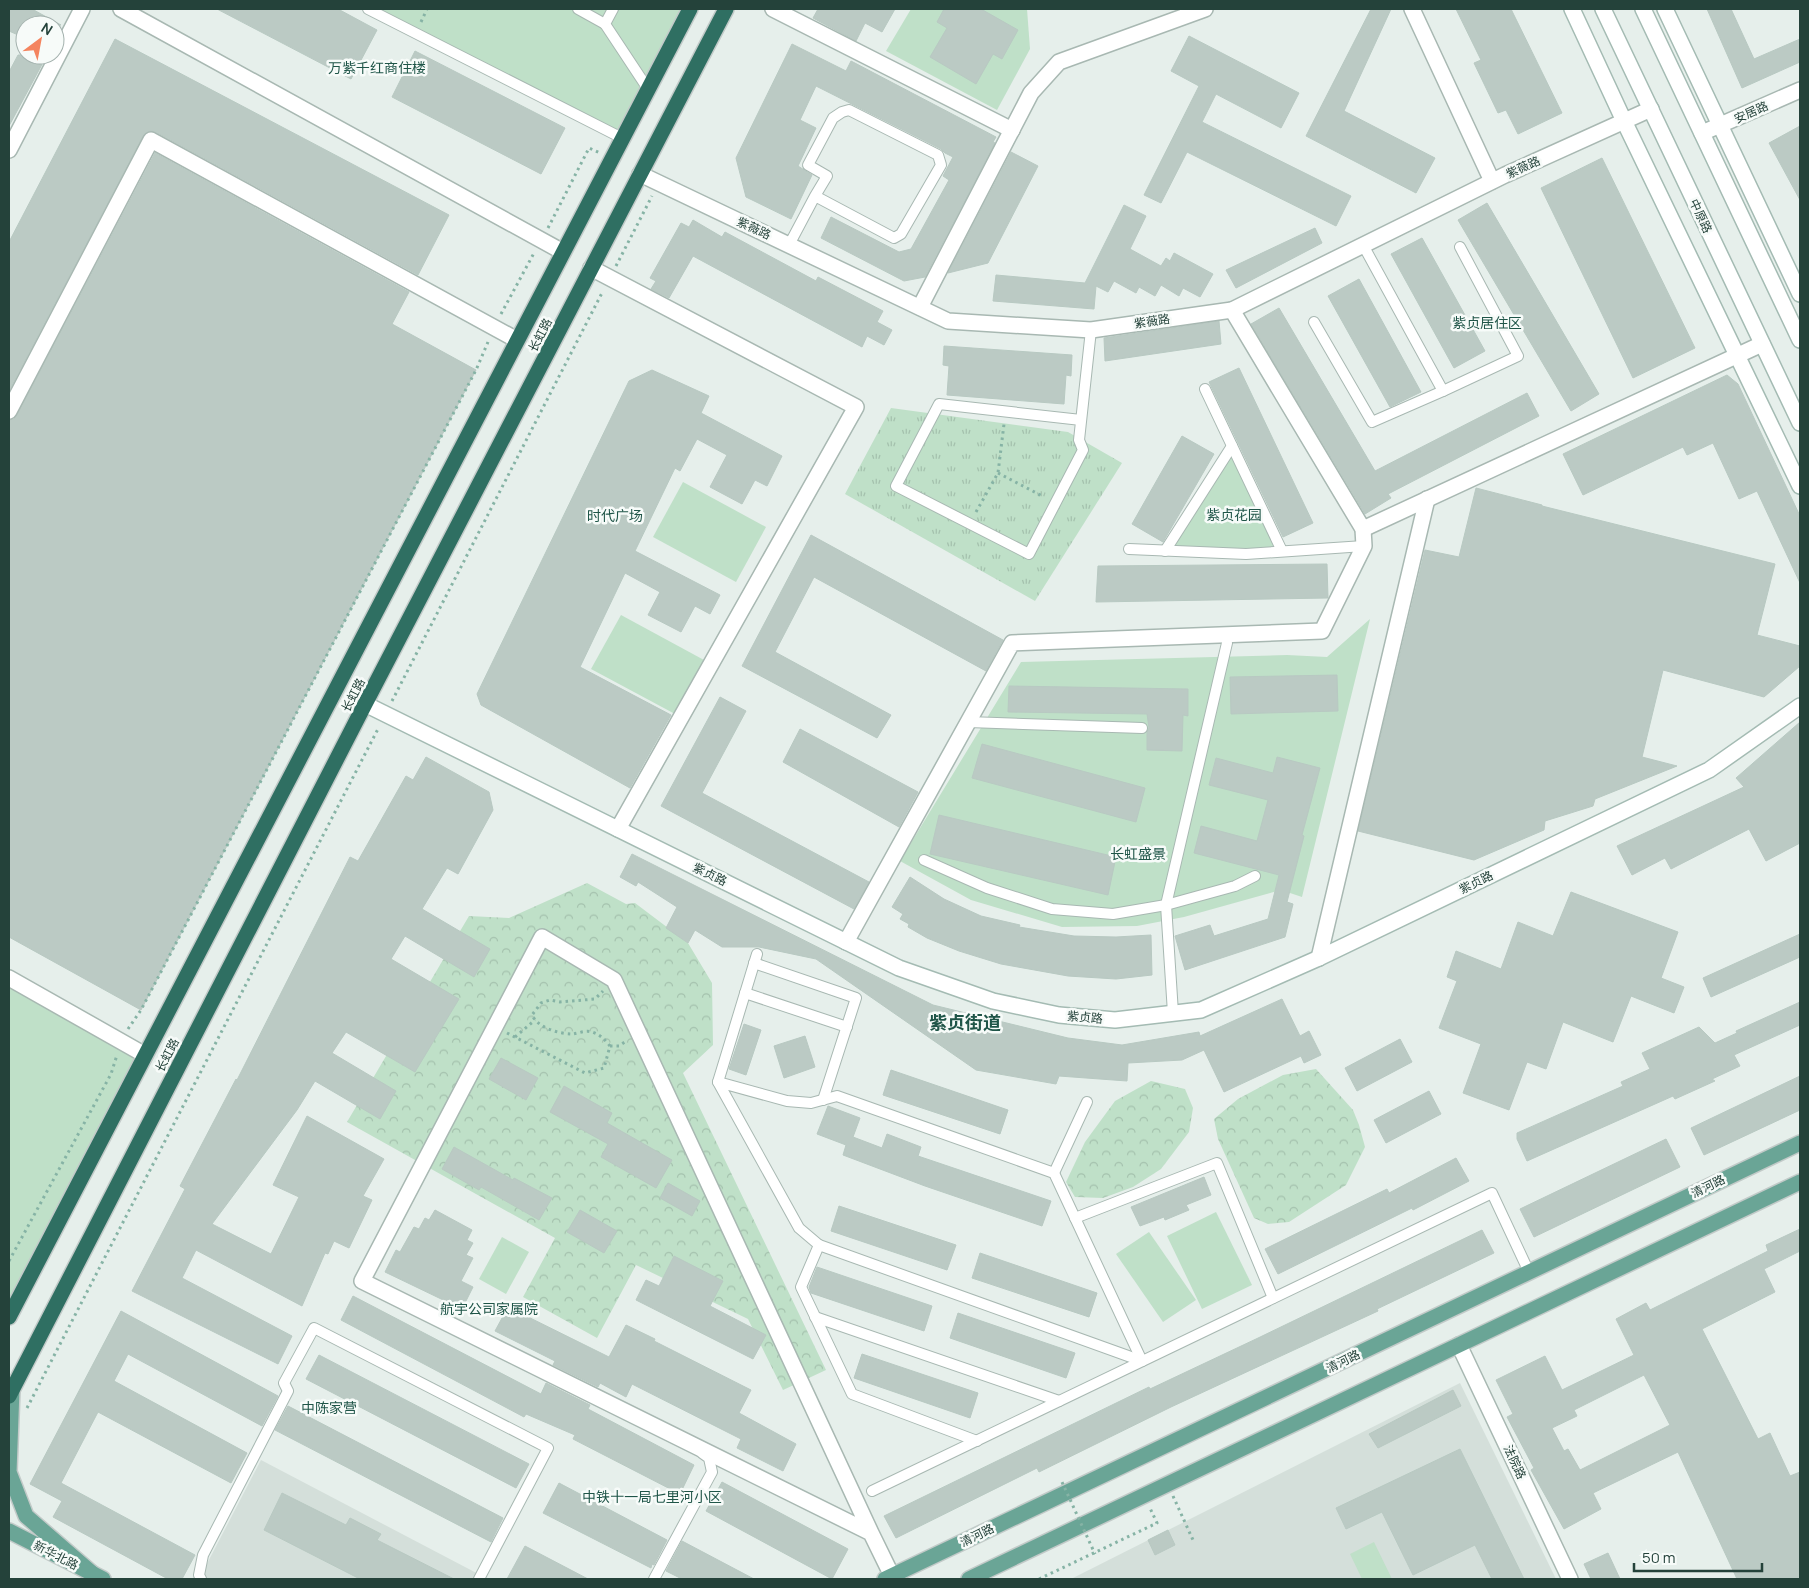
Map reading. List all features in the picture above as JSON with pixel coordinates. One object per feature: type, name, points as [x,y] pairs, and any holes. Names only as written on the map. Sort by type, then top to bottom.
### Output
[{"type":"highway","name":"长虹路","points":[[9,1317],[690,9]]},
{"type":"highway","name":"长虹路","points":[[10,1393],[726,9]]},
{"type":"main road","name":"清河路","points":[[889,1578],[1800,1142]]},
{"type":"main road","points":[[968,1579],[1800,1182]]},
{"type":"main road","points":[[10,1393],[9,1472],[26,1516],[98,1577]]},
{"type":"main road","name":"新华北路","points":[[9,1531],[98,1577]]},
{"type":"street","points":[[9,150],[82,9]]},
{"type":"street","points":[[121,9],[563,252]]},
{"type":"street","points":[[773,9],[1012,130]]},
{"type":"street","points":[[920,307],[1031,93],[1059,62],[1205,9]]},
{"type":"street","points":[[1412,9],[1492,181]]},
{"type":"street","points":[[1572,9],[1800,486]]},
{"type":"street","name":"中原路","points":[[1603,9],[1800,423]]},
{"type":"street","points":[[1643,9],[1800,340]]},
{"type":"street","points":[[1665,9],[1800,294]]},
{"type":"street","name":"安居路","points":[[1702,133],[1800,90]]},
{"type":"street","name":"紫薇路","points":[[640,174],[948,320],[1091,330],[1232,310],[1492,181],[1650,109]]},
{"type":"street","points":[[9,411],[151,140],[517,340]]},
{"type":"street","points":[[591,268],[856,407],[618,829]]},
{"type":"street","points":[[846,942],[1012,643],[1322,631],[1364,546],[1363,529],[1232,310]]},
{"type":"street","points":[[1363,529],[1762,344]]},
{"type":"street","points":[[1319,958],[1426,499]]},
{"type":"street","name":"紫贞路","points":[[365,704],[899,968],[993,1001],[1059,1015],[1115,1020],[1201,1010],[1319,958],[1709,770],[1800,706]]},
{"type":"street","points":[[871,1533],[362,1281],[542,938],[614,980],[871,1533],[889,1578]]},
{"type":"street","points":[[9,978],[145,1054]]},
{"type":"street","name":"法院路","points":[[1460,1345],[1570,1579]]},
{"type":"lane","points":[[368,9],[622,138]]},
{"type":"lane","points":[[578,9],[605,24],[648,89]]},
{"type":"lane","points":[[605,24],[613,9]]},
{"type":"lane","points":[[789,245],[815,196],[826,176],[808,165],[834,118],[842,112],[849,110],[938,155],[941,165],[902,234],[894,238],[815,196]]},
{"type":"lane","points":[[1364,245],[1443,391]]},
{"type":"lane","points":[[1314,322],[1372,422],[1518,356],[1460,247]]},
{"type":"lane","points":[[1081,420],[938,404],[896,486],[1029,554],[1083,450],[1078,440],[1081,420],[1091,330]]},
{"type":"lane","points":[[1205,389],[1282,551]]},
{"type":"lane","points":[[1165,551],[1232,446]]},
{"type":"lane","points":[[1129,550],[1246,554],[1364,546]]},
{"type":"lane","points":[[1174,1013],[1166,905],[1227,643]]},
{"type":"lane","points":[[968,722],[1142,728]]},
{"type":"lane","points":[[924,860],[987,888],[1052,909],[1113,914],[1166,905],[1235,886],[1255,876]]},
{"type":"lane","points":[[823,1100],[856,998],[755,958],[718,1082],[798,1228],[819,1244],[1142,1361]]},
{"type":"lane","points":[[745,993],[847,1027]]},
{"type":"lane","points":[[718,1082],[787,1101],[811,1103],[837,1096],[1054,1172],[1142,1361]]},
{"type":"lane","points":[[1054,1172],[1087,1102]]},
{"type":"lane","points":[[1075,1218],[1217,1163],[1273,1298]]},
{"type":"lane","points":[[872,1491],[1492,1193],[1529,1272]]},
{"type":"lane","points":[[819,1244],[801,1287],[852,1394],[977,1441]]},
{"type":"lane","points":[[814,1317],[1059,1401]]},
{"type":"lane","points":[[201,1579],[198,1575],[203,1555],[288,1391],[284,1383],[314,1328],[548,1448],[479,1579]]},
{"type":"lane","points":[[605,1406],[709,1458],[712,1472],[654,1579]]},
{"type":"path","points":[[9,1261],[111,1074],[121,1041],[141,1010],[472,379],[494,327],[589,148],[612,158]]},
{"type":"path","points":[[24,1415],[659,183]]},
{"type":"path","points":[[970,524],[998,473],[1005,411]]},
{"type":"path","points":[[998,473],[1056,503]]},
{"type":"path","points":[[495,1027],[585,1073],[604,1068],[610,1046],[603,1037],[591,1032],[572,1034],[556,1031],[547,1028],[535,1020],[532,1015],[541,1003],[550,1000],[560,1002],[595,1000],[604,990],[608,976]]},
{"type":"path","points":[[515,1037],[535,1020]]},
{"type":"path","points":[[1062,1482],[1095,1554]]},
{"type":"path","points":[[1167,1485],[1193,1540]]},
{"type":"path","points":[[1039,1579],[1157,1523]]},
{"type":"shaded area","points":[[1460,1383],[1556,1579],[1071,1579]]},
{"type":"shaded area","points":[[261,1460],[486,1578],[486,1579],[199,1579]]},
{"type":"green space","points":[[378,9],[683,9],[619,131]]},
{"type":"green space","points":[[911,9],[1027,9],[1030,49],[997,110],[886,51]]},
{"type":"green space","points":[[891,408],[1068,432],[1122,463],[1035,601],[845,494]]},
{"type":"green space","points":[[1232,446],[1282,551],[1165,551]]},
{"type":"green space","points":[[683,482],[766,527],[736,582],[653,537]]},
{"type":"green space","points":[[621,615],[704,660],[675,714],[591,669]]},
{"type":"green space","points":[[1370,619],[1302,897],[1281,890],[1184,917],[1137,926],[1062,927],[971,900],[900,861],[1021,662],[1287,655],[1327,657]]},
{"type":"green space","points":[[587,883],[626,904],[635,903],[688,943],[712,983],[713,1045],[683,1073],[826,1370],[783,1390],[748,1319],[636,1265],[597,1338],[523,1297],[555,1238],[347,1122],[469,916],[509,918]]},
{"type":"green space","points":[[9,978],[145,1055],[9,1317]]},
{"type":"green space","points":[[1316,1069],[1353,1110],[1365,1147],[1346,1185],[1289,1222],[1268,1224],[1254,1218],[1218,1139],[1214,1119],[1238,1099],[1283,1075]]},
{"type":"green space","points":[[1151,1081],[1185,1089],[1193,1108],[1189,1132],[1161,1169],[1133,1187],[1103,1198],[1075,1197],[1066,1182],[1085,1142],[1115,1101]]},
{"type":"green space","points":[[1216,1212],[1252,1285],[1202,1309],[1167,1236]]},
{"type":"green space","points":[[1149,1232],[1196,1300],[1163,1322],[1116,1254]]},
{"type":"green space","points":[[502,1237],[529,1252],[506,1294],[479,1279]]},
{"type":"green space","points":[[1374,1542],[1392,1579],[1362,1579],[1350,1554]]},
{"type":"building","points":[[9,9],[32,9],[43,15],[15,15],[15,34],[9,31]]},
{"type":"building","points":[[217,9],[338,9],[377,30],[351,79]]},
{"type":"building","points":[[818,9],[895,9],[882,32],[865,23],[856,41],[813,18]]},
{"type":"building","points":[[944,9],[981,9],[1018,30],[1002,59],[993,54],[976,84],[930,57],[947,28],[937,22]]},
{"type":"building","points":[[1371,9],[1391,9],[1344,111],[1435,158],[1416,193],[1306,136]]},
{"type":"building","points":[[1456,9],[1511,9],[1562,113],[1518,134],[1506,110],[1498,113],[1474,63],[1481,60]]},
{"type":"building","points":[[1707,9],[1731,9],[1754,59],[1800,39],[1800,62],[1742,88]]},
{"type":"building","points":[[1189,36],[1299,93],[1281,128],[1216,94],[1202,122],[1351,196],[1336,226],[1187,152],[1161,203],[1144,195],[1199,86],[1171,71]]},
{"type":"building","points":[[115,39],[449,215],[418,275],[156,132],[150,131],[143,136],[9,391],[9,242]]},
{"type":"building","points":[[792,44],[846,71],[851,61],[996,137],[993,142],[995,143],[925,277],[904,281],[821,238],[831,217],[899,252],[911,249],[949,180],[943,176],[953,157],[941,149],[816,86],[800,120],[816,128],[798,166],[812,175],[791,219],[746,197],[736,158]]},
{"type":"building","points":[[415,51],[565,128],[541,174],[392,97]]},
{"type":"building","points":[[15,61],[15,65],[42,65],[9,126],[9,72]]},
{"type":"building","points":[[1800,126],[1800,200],[1769,143]]},
{"type":"building","points":[[1011,152],[1038,166],[988,263],[948,273]]},
{"type":"building","points":[[155,153],[409,292],[392,324],[476,370],[141,1010],[9,937],[9,420],[14,419],[17,415]]},
{"type":"building","points":[[1602,158],[1695,348],[1633,378],[1541,188]]},
{"type":"building","points":[[1487,203],[1599,394],[1571,411],[1458,220]]},
{"type":"building","points":[[1124,205],[1146,216],[1130,249],[1161,266],[1166,258],[1170,261],[1174,253],[1213,274],[1200,297],[1183,288],[1179,296],[1161,285],[1155,296],[1139,287],[1136,293],[1114,281],[1108,292],[1096,286],[1094,309],[993,301],[996,275],[1085,283]]},
{"type":"building","points":[[693,220],[722,237],[725,232],[816,281],[818,277],[883,311],[877,322],[892,330],[884,345],[867,336],[862,347],[693,256],[669,298],[651,289],[656,281],[650,278],[681,223],[689,227]]},
{"type":"building","points":[[1315,228],[1322,243],[1236,288],[1226,270]]},
{"type":"building","points":[[1422,238],[1485,351],[1454,368],[1391,254]]},
{"type":"building","points":[[1359,279],[1421,392],[1390,407],[1328,296]]},
{"type":"building","points":[[1279,308],[1375,471],[1527,393],[1539,416],[1388,494],[1391,498],[1365,514],[1251,324]]},
{"type":"building","points":[[1219,321],[1221,344],[1105,361],[1104,338]]},
{"type":"building","points":[[944,346],[1072,355],[1071,376],[1066,375],[1064,404],[947,395],[949,366],[943,365]]},
{"type":"building","points":[[1239,368],[1313,523],[1283,537],[1209,382]]},
{"type":"building","points":[[652,370],[709,396],[701,413],[782,456],[767,486],[755,480],[742,504],[710,487],[727,455],[697,439],[680,471],[675,468],[635,551],[720,595],[710,614],[695,606],[681,632],[648,615],[660,592],[625,573],[580,667],[671,715],[630,788],[481,705],[477,694],[629,381]]},
{"type":"building","points":[[1727,375],[1738,384],[1800,516],[1800,583],[1757,491],[1739,499],[1713,443],[1687,455],[1683,447],[1583,495],[1563,454]]},
{"type":"building","points":[[1182,436],[1214,454],[1163,542],[1132,524]]},
{"type":"building","points":[[1476,488],[1775,564],[1757,635],[1800,646],[1800,666],[1764,697],[1663,670],[1642,757],[1677,766],[1595,799],[1593,806],[1545,821],[1544,830],[1474,860],[1358,831],[1425,550],[1459,557]]},
{"type":"building","points":[[811,535],[1003,640],[986,671],[814,577],[775,652],[891,715],[877,738],[742,666]]},
{"type":"building","points":[[1327,564],[1328,598],[1096,602],[1098,566]]},
{"type":"building","points":[[1337,675],[1338,711],[1231,714],[1230,677]]},
{"type":"building","points":[[1009,686],[1188,689],[1188,716],[1183,715],[1182,751],[1147,750],[1147,732],[1149,728],[1147,714],[1008,712]]},
{"type":"building","points":[[720,697],[746,711],[702,793],[869,882],[854,909],[661,806]]},
{"type":"building","points":[[1800,722],[1800,843],[1766,861],[1749,829],[1671,869],[1665,858],[1632,875],[1617,846],[1744,787],[1736,778]]},
{"type":"building","points":[[800,729],[918,792],[899,827],[783,762]]},
{"type":"building","points":[[982,744],[1145,788],[1136,822],[972,778]]},
{"type":"building","points":[[426,757],[489,792],[493,810],[458,874],[447,868],[422,909],[490,949],[474,977],[405,936],[391,959],[459,999],[415,1072],[346,1032],[332,1053],[396,1091],[380,1119],[315,1081],[297,1110],[212,1224],[271,1254],[299,1197],[273,1185],[307,1116],[384,1159],[363,1196],[372,1200],[349,1248],[334,1241],[328,1254],[325,1253],[302,1306],[196,1250],[182,1278],[292,1336],[278,1364],[132,1291],[185,1189],[180,1186],[237,1080],[350,857],[358,861],[406,776],[413,780]]},
{"type":"building","points":[[1277,757],[1320,768],[1287,902],[1293,904],[1285,937],[1185,970],[1175,936],[1210,925],[1214,936],[1268,919],[1279,875],[1194,853],[1201,826],[1257,841],[1268,800],[1209,785],[1216,758],[1273,773]]},
{"type":"building","points":[[939,815],[1116,857],[1108,895],[930,854]]},
{"type":"building","points":[[632,854],[933,1005],[1068,1038],[1122,1045],[1199,1032],[1200,1036],[1282,999],[1300,1036],[1309,1031],[1321,1055],[1304,1063],[1301,1056],[1224,1092],[1204,1050],[1182,1060],[1128,1063],[1127,1081],[1059,1076],[1056,1084],[976,1070],[816,959],[759,947],[722,947],[695,930],[688,943],[666,928],[677,907],[638,882],[636,886],[620,877]]},
{"type":"building","points":[[910,877],[944,899],[981,916],[1020,925],[1019,927],[1074,936],[1116,937],[1151,935],[1152,975],[1116,979],[1068,976],[1001,964],[959,951],[927,938],[908,927],[909,924],[900,919],[903,914],[892,907]]},
{"type":"building","points":[[1571,892],[1678,932],[1661,978],[1684,987],[1674,1013],[1631,996],[1613,1042],[1563,1022],[1546,1069],[1527,1062],[1509,1110],[1463,1093],[1481,1044],[1439,1028],[1457,981],[1447,977],[1456,951],[1501,969],[1518,922],[1553,936]]},
{"type":"building","points":[[1800,934],[1800,957],[1711,997],[1703,978]]},
{"type":"building","points":[[1800,1002],[1800,1025],[1734,1055],[1740,1066],[1712,1079],[1715,1081],[1675,1099],[1673,1096],[1527,1161],[1517,1139],[1517,1133],[1623,1086],[1621,1082],[1650,1069],[1642,1053],[1699,1027],[1715,1043],[1737,1033],[1736,1031]]},
{"type":"building","points":[[744,1024],[761,1030],[746,1075],[729,1069]]},
{"type":"building","points":[[805,1036],[815,1067],[784,1078],[774,1046]]},
{"type":"building","points":[[1400,1039],[1412,1062],[1357,1091],[1345,1068]]},
{"type":"building","points":[[501,1058],[538,1078],[526,1100],[489,1079]]},
{"type":"building","points":[[891,1070],[1008,1110],[1000,1134],[883,1095]]},
{"type":"building","points":[[1800,1076],[1800,1110],[1704,1155],[1691,1128]]},
{"type":"building","points":[[564,1086],[612,1113],[607,1123],[672,1160],[656,1188],[601,1157],[608,1144],[550,1112]]},
{"type":"building","points":[[1429,1091],[1441,1114],[1386,1143],[1374,1120]]},
{"type":"building","points":[[828,1106],[860,1118],[853,1137],[882,1148],[887,1134],[921,1147],[918,1156],[1051,1201],[1042,1226],[925,1186],[843,1155],[846,1145],[817,1134]]},
{"type":"building","points":[[1666,1139],[1680,1167],[1534,1237],[1520,1209]]},
{"type":"building","points":[[454,1147],[513,1180],[514,1178],[552,1198],[539,1220],[481,1187],[479,1190],[442,1169]]},
{"type":"building","points":[[1456,1158],[1469,1181],[1413,1210],[1412,1208],[1278,1274],[1265,1249],[1387,1189],[1389,1193]]},
{"type":"building","points":[[1204,1177],[1211,1195],[1186,1205],[1189,1210],[1165,1220],[1164,1217],[1140,1226],[1131,1207]]},
{"type":"building","points":[[668,1183],[700,1201],[692,1216],[660,1198]]},
{"type":"building","points":[[839,1206],[956,1245],[947,1270],[831,1231]]},
{"type":"building","points":[[435,1210],[472,1230],[467,1240],[473,1243],[466,1255],[473,1258],[461,1281],[473,1287],[462,1309],[385,1272],[396,1250],[400,1252],[414,1227],[419,1229],[425,1218],[429,1220]]},
{"type":"building","points":[[580,1210],[617,1231],[604,1253],[567,1232]]},
{"type":"building","points":[[1800,1229],[1800,1251],[1764,1269],[1775,1292],[1702,1329],[1758,1439],[1770,1433],[1790,1476],[1800,1472],[1800,1579],[1737,1579],[1678,1452],[1593,1493],[1601,1509],[1564,1529],[1531,1470],[1534,1468],[1507,1417],[1513,1414],[1496,1380],[1545,1356],[1562,1390],[1634,1355],[1616,1319],[1646,1303],[1650,1310],[1768,1251],[1766,1245]],"holes":[[[1644,1375],[1670,1425],[1580,1470],[1568,1449],[1564,1451],[1552,1428],[1577,1416],[1574,1410]]]},
{"type":"building","points":[[1482,1230],[1494,1253],[1377,1309],[1378,1311],[1171,1407],[1039,1472],[1037,1468],[896,1538],[884,1516],[1149,1387],[1150,1389]]},
{"type":"building","points":[[980,1253],[1097,1293],[1089,1317],[972,1278]]},
{"type":"building","points":[[674,1256],[723,1281],[710,1306],[766,1335],[753,1359],[636,1300],[646,1280],[659,1286]]},
{"type":"building","points":[[817,1267],[932,1306],[924,1331],[811,1293],[809,1287]]},
{"type":"building","points":[[353,1296],[541,1394],[546,1383],[590,1405],[588,1409],[694,1465],[680,1494],[573,1439],[575,1435],[526,1414],[524,1417],[341,1320]]},
{"type":"building","points":[[508,1307],[609,1357],[626,1325],[751,1390],[739,1413],[796,1444],[783,1471],[737,1448],[741,1439],[632,1384],[626,1397],[600,1383],[598,1387],[553,1365],[555,1361],[495,1331]]},
{"type":"building","points":[[121,1311],[278,1396],[262,1426],[128,1354],[114,1381],[247,1453],[231,1483],[98,1412],[61,1483],[195,1555],[182,1579],[168,1579],[53,1517],[62,1501],[30,1484]]},
{"type":"building","points":[[958,1313],[1075,1353],[1066,1378],[950,1338]]},
{"type":"building","points":[[862,1354],[978,1393],[970,1418],[854,1378]]},
{"type":"building","points":[[319,1355],[529,1464],[516,1488],[306,1379]]},
{"type":"building","points":[[1453,1390],[1461,1406],[1378,1448],[1369,1434]]},
{"type":"building","points":[[288,1406],[503,1518],[491,1542],[275,1430]]},
{"type":"building","points":[[1460,1449],[1524,1579],[1492,1579],[1475,1545],[1413,1575],[1382,1512],[1346,1529],[1336,1508]]},
{"type":"building","points":[[722,1482],[848,1549],[832,1579],[706,1511]]},
{"type":"building","points":[[559,1483],[667,1540],[654,1565],[652,1564],[651,1568],[543,1513]]},
{"type":"building","points":[[282,1493],[346,1525],[350,1518],[381,1534],[377,1540],[454,1579],[360,1579],[264,1530]]},
{"type":"building","points":[[1168,1530],[1175,1545],[1155,1555],[1148,1540]]},
{"type":"building","points":[[682,1541],[754,1579],[682,1579],[666,1571]]},
{"type":"building","points":[[525,1546],[588,1579],[507,1579]]},
{"type":"building","points":[[1608,1553],[1620,1579],[1591,1579],[1584,1564]]},
{"type":"district","name":"万紫千红商住楼","points":[[377,67]]},
{"type":"district","name":"紫贞居住区","points":[[1487,322]]},
{"type":"district","name":"紫贞花园","points":[[1234,514]]},
{"type":"district","name":"时代广场","points":[[615,515]]},
{"type":"district","name":"长虹盛景","points":[[1138,853]]},
{"type":"district","name":"紫贞街道","points":[[965,1022]]},
{"type":"district","name":"航宇公司家属院","points":[[489,1308]]},
{"type":"district","name":"中陈家营","points":[[329,1407]]},
{"type":"district","name":"中铁十一局七里河小区","points":[[652,1496]]}]
